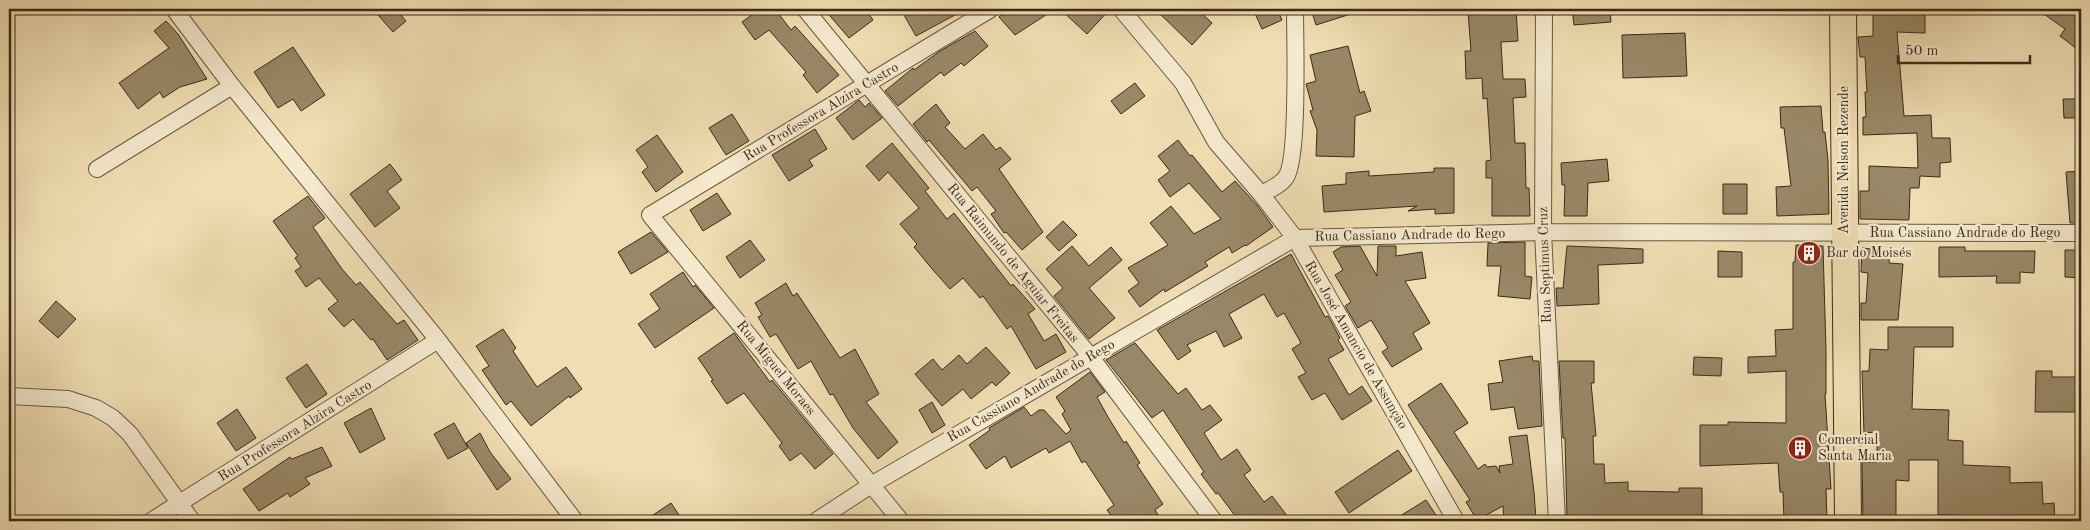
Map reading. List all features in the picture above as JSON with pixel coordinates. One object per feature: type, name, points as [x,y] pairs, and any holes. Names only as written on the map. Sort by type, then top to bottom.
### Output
[{"type":"main road","name":"Avenida Nelson Rezende","points":[[1843,9],[1848,521]]},
{"type":"street","points":[[174,9],[232,86],[438,340],[575,521]]},
{"type":"street","name":"Rua Raimundo de Aguiar Freitas","points":[[805,9],[1090,356],[1214,521]]},
{"type":"street","name":"Rua Professora Alzira Castro","points":[[650,215],[991,9]]},
{"type":"street","name":"Rua José Amancio de Assunção","points":[[1122,9],[1182,83],[1216,142],[1261,194],[1295,238],[1456,521]]},
{"type":"street","points":[[1261,194],[1285,180],[1291,166],[1295,9]]},
{"type":"street","name":"Rua Septimus Cruz","points":[[1544,9],[1543,232],[1557,521]]},
{"type":"street","points":[[96,169],[232,86]]},
{"type":"street","name":"Rua Miguel Moraes","points":[[650,215],[901,521]]},
{"type":"street","name":"Rua Cassiano Andrade do Rego","points":[[816,521],[871,485],[1295,238],[1543,232],[2081,233]]},
{"type":"street","name":"Rua Professora Alzira Castro","points":[[151,521],[438,340]]},
{"type":"street","points":[[9,396],[68,399],[96,408],[113,418],[130,434],[192,521]]},
{"type":"building","points":[[385,9],[396,9],[406,21],[393,32],[378,15]]},
{"type":"building","points":[[760,9],[775,9],[791,30],[795,26],[839,75],[817,93],[803,75],[806,72],[769,30],[755,40],[742,22]]},
{"type":"building","points":[[824,9],[865,9],[873,20],[849,38]]},
{"type":"building","points":[[917,9],[966,9],[916,36],[904,15]]},
{"type":"building","points":[[1008,9],[1055,9],[1015,35],[999,17]]},
{"type":"building","points":[[1060,9],[1110,9],[1087,34]]},
{"type":"building","points":[[1155,9],[1197,9],[1212,23],[1192,45]]},
{"type":"building","points":[[1253,9],[1277,9],[1282,20],[1262,29]]},
{"type":"building","points":[[1311,9],[1356,9],[1357,12],[1316,25]]},
{"type":"building","points":[[1516,9],[1518,41],[1501,42],[1503,79],[1525,79],[1526,97],[1513,98],[1515,143],[1525,143],[1526,188],[1529,188],[1530,216],[1492,216],[1492,178],[1486,178],[1486,161],[1491,160],[1487,98],[1483,99],[1482,78],[1466,79],[1465,51],[1471,51],[1468,12]]},
{"type":"building","points":[[1572,9],[1610,9],[1611,22],[1574,25]]},
{"type":"building","points":[[1873,9],[1925,9],[1925,33],[1897,32],[1904,116],[1931,115],[1932,138],[1950,138],[1951,162],[1940,163],[1940,177],[1920,176],[1919,188],[1910,188],[1909,220],[1860,219],[1860,191],[1869,191],[1869,166],[1918,168],[1917,133],[1863,135],[1863,117],[1866,117],[1865,92],[1867,92],[1865,57],[1860,57],[1858,37],[1873,36]]},
{"type":"building","points":[[2037,9],[2081,9],[2081,52],[2060,36],[2065,29]]},
{"type":"building","points":[[166,21],[178,34],[207,79],[180,87],[163,98],[160,92],[138,109],[119,83],[169,48],[154,31]]},
{"type":"building","points":[[975,31],[988,46],[964,66],[961,63],[944,76],[941,72],[898,106],[885,91],[913,68],[914,70],[940,51]]},
{"type":"building","points":[[1685,33],[1687,76],[1623,78],[1622,35]]},
{"type":"building","points":[[1348,46],[1360,93],[1364,91],[1371,111],[1355,116],[1354,157],[1316,156],[1317,130],[1310,111],[1313,110],[1306,84],[1316,81],[1310,55]]},
{"type":"building","points":[[293,47],[325,95],[301,111],[293,99],[278,108],[254,72]]},
{"type":"building","points":[[1135,83],[1145,96],[1121,114],[1111,101]]},
{"type":"building","points":[[2063,99],[2081,99],[2081,118],[2064,118]]},
{"type":"building","points":[[859,100],[865,107],[869,103],[882,118],[853,140],[836,118]]},
{"type":"building","points":[[936,104],[950,123],[945,127],[965,149],[983,134],[996,150],[1000,147],[1011,159],[999,169],[1043,232],[1022,250],[1006,232],[1004,233],[991,214],[996,211],[977,187],[972,191],[913,124]]},
{"type":"building","points":[[1821,106],[1828,160],[1829,214],[1777,216],[1776,187],[1791,186],[1784,128],[1781,128],[1780,107]]},
{"type":"building","points":[[732,114],[749,141],[726,155],[709,128]]},
{"type":"building","points":[[815,129],[827,149],[809,160],[813,166],[789,181],[772,155]]},
{"type":"building","points":[[657,135],[683,172],[656,192],[642,172],[648,167],[636,150]]},
{"type":"building","points":[[1178,140],[1222,192],[1235,181],[1257,205],[1273,227],[1246,246],[1232,253],[1229,247],[1205,262],[1208,266],[1165,292],[1164,289],[1140,307],[1128,291],[1139,283],[1128,268],[1168,245],[1150,223],[1171,206],[1194,234],[1221,219],[1189,183],[1170,197],[1158,180],[1170,171],[1158,156]]},
{"type":"building","points":[[892,143],[929,188],[925,191],[947,219],[954,213],[1011,286],[1013,284],[1035,309],[1028,314],[1044,341],[1056,334],[1066,352],[1036,369],[1011,326],[1007,329],[983,296],[980,298],[963,278],[950,289],[933,270],[914,247],[917,244],[900,224],[919,208],[888,172],[879,181],[866,166]]},
{"type":"building","points":[[1607,159],[1609,181],[1588,183],[1587,216],[1564,216],[1565,185],[1562,185],[1561,163]]},
{"type":"building","points":[[390,164],[402,180],[387,191],[400,208],[375,227],[350,194]]},
{"type":"building","points":[[1434,168],[1454,168],[1454,213],[1435,214],[1435,209],[1408,211],[1417,206],[1324,212],[1322,186],[1346,184],[1346,173],[1369,171],[1369,176],[1434,172]]},
{"type":"building","points":[[2081,171],[2081,223],[2070,223],[2066,172]]},
{"type":"building","points":[[1723,184],[1747,184],[1747,214],[1723,214]]},
{"type":"building","points":[[717,193],[731,214],[703,231],[690,210]]},
{"type":"building","points":[[308,196],[325,218],[313,227],[342,269],[356,285],[360,282],[397,324],[404,320],[418,340],[387,360],[373,339],[371,340],[353,319],[344,327],[328,309],[338,301],[319,278],[306,287],[295,271],[301,267],[295,258],[298,256],[273,221]]},
{"type":"building","points":[[1063,221],[1077,235],[1059,251],[1046,237]]},
{"type":"building","points":[[651,232],[668,252],[631,274],[618,252]]},
{"type":"building","points":[[750,240],[765,260],[740,278],[726,257]]},
{"type":"building","points":[[1525,242],[1525,276],[1532,277],[1530,299],[1498,296],[1501,266],[1487,266],[1488,243]]},
{"type":"building","points":[[1796,245],[1823,246],[1826,351],[1825,394],[1831,489],[1826,489],[1827,520],[1784,521],[1783,492],[1780,492],[1778,463],[1700,466],[1700,425],[1728,425],[1728,422],[1786,423],[1786,371],[1748,373],[1748,357],[1776,356],[1775,330],[1793,329],[1793,262],[1795,262]]},
{"type":"building","points":[[1072,246],[1089,266],[1111,247],[1122,260],[1089,288],[1115,318],[1089,339],[1054,296],[1063,288],[1046,269]]},
{"type":"building","points":[[1360,246],[1377,276],[1378,246],[1396,246],[1396,256],[1422,252],[1426,278],[1405,281],[1430,323],[1413,333],[1422,349],[1392,367],[1382,352],[1388,348],[1371,320],[1358,328],[1345,306],[1351,302],[1335,275],[1343,270],[1333,252],[1341,247]]},
{"type":"building","points":[[1567,246],[1643,249],[1643,263],[1598,265],[1599,304],[1557,306],[1556,288],[1563,288]]},
{"type":"building","points":[[1939,247],[1965,247],[1965,251],[2035,251],[2034,273],[2020,272],[2020,283],[1996,283],[1997,276],[1939,277]]},
{"type":"building","points":[[1862,248],[1890,251],[1889,263],[1903,264],[1898,320],[1861,320],[1861,303],[1866,303],[1868,273],[1861,272]]},
{"type":"building","points":[[2065,250],[2081,250],[2081,278],[2065,277]]},
{"type":"building","points":[[1718,251],[1742,252],[1742,277],[1718,277]]},
{"type":"building","points":[[1291,254],[1325,317],[1328,316],[1340,338],[1338,340],[1344,350],[1328,359],[1349,395],[1362,386],[1372,401],[1342,420],[1325,393],[1312,400],[1298,377],[1306,373],[1292,349],[1301,343],[1284,313],[1277,317],[1264,294],[1229,314],[1242,338],[1224,347],[1216,331],[1187,345],[1191,351],[1178,360],[1157,330]]},
{"type":"building","points":[[683,272],[693,287],[695,285],[714,308],[655,348],[638,324],[660,309],[650,294]]},
{"type":"building","points":[[786,283],[793,296],[797,293],[840,358],[855,349],[879,394],[866,402],[898,442],[878,459],[853,428],[833,394],[830,395],[811,361],[798,369],[776,334],[770,337],[758,317],[762,315],[755,303]]},
{"type":"building","points":[[56,301],[76,319],[58,338],[39,321]]},
{"type":"building","points":[[1888,327],[1953,327],[1953,347],[1914,347],[1912,409],[1949,410],[1948,440],[1963,441],[1963,465],[2010,467],[2010,483],[2042,482],[2043,504],[2054,503],[2055,520],[1938,515],[1938,460],[1909,460],[1909,481],[1896,480],[1896,520],[1863,519],[1862,462],[1877,462],[1877,432],[1864,433],[1862,371],[1869,371],[1870,349],[1888,350]]},
{"type":"building","points":[[503,329],[516,348],[513,351],[537,387],[566,367],[582,389],[570,398],[569,396],[531,426],[511,401],[506,405],[482,370],[489,366],[476,346]]},
{"type":"building","points":[[734,333],[770,382],[772,380],[833,454],[815,469],[801,453],[790,461],[779,446],[782,443],[744,393],[727,404],[711,381],[713,380],[698,358]]},
{"type":"building","points":[[1135,343],[1178,394],[1186,388],[1202,410],[1210,405],[1222,420],[1204,433],[1221,460],[1237,449],[1251,470],[1244,475],[1264,502],[1272,496],[1291,521],[1239,521],[1201,474],[1204,472],[1163,410],[1152,418],[1106,360]]},
{"type":"building","points":[[986,347],[1010,373],[996,386],[992,382],[971,399],[963,389],[942,406],[915,374],[933,359],[942,370],[959,355],[967,364]]},
{"type":"building","points":[[1532,356],[1533,361],[1539,361],[1542,426],[1518,429],[1514,407],[1491,410],[1488,384],[1503,382],[1499,361]]},
{"type":"building","points":[[1694,357],[1722,358],[1721,376],[1693,375]]},
{"type":"building","points":[[1559,361],[1594,361],[1594,383],[1591,383],[1596,436],[1593,436],[1594,464],[1604,464],[1605,483],[1628,482],[1628,491],[1679,492],[1679,488],[1702,488],[1702,521],[1567,521],[1565,438],[1563,438]]},
{"type":"building","points":[[307,364],[327,394],[306,408],[286,378]]},
{"type":"building","points":[[2036,371],[2052,371],[2052,377],[2081,377],[2081,412],[2035,412]]},
{"type":"building","points":[[1090,372],[1105,392],[1097,397],[1108,417],[1124,443],[1126,441],[1140,463],[1137,465],[1163,504],[1155,510],[1162,521],[1115,521],[1107,510],[1114,505],[1085,461],[1082,463],[1070,441],[1049,453],[1046,448],[1011,468],[1005,456],[986,469],[969,445],[990,430],[989,428],[1024,407],[1031,416],[1039,410],[1044,410],[1066,434],[1071,430],[1062,414],[1065,411],[1056,397]]},
{"type":"building","points":[[1441,383],[1468,423],[1454,432],[1478,469],[1485,464],[1487,467],[1496,466],[1500,473],[1499,466],[1513,464],[1509,437],[1527,435],[1536,519],[1504,521],[1503,506],[1477,520],[1466,502],[1470,500],[1408,405]]},
{"type":"building","points":[[932,402],[945,425],[932,433],[919,410]]},
{"type":"building","points":[[371,408],[385,439],[360,453],[344,423]]},
{"type":"building","points":[[237,409],[256,438],[236,451],[217,423]]},
{"type":"building","points":[[454,423],[468,448],[448,459],[434,434]]},
{"type":"building","points":[[480,433],[490,452],[511,479],[497,490],[466,443]]},
{"type":"building","points":[[322,447],[332,466],[305,478],[310,484],[290,497],[288,493],[259,511],[243,489],[290,457],[292,459]]},
{"type":"building","points":[[1398,450],[1412,471],[1349,513],[1335,492]]},
{"type":"building","points":[[1426,500],[1440,521],[1392,521]]},
{"type":"building","points":[[671,503],[683,521],[644,521]]},
{"type":"place","name":"Bar do Moisés","points":[[1809,253]]},
{"type":"place","name":"Comercial Santa Maria","points":[[1800,448]]}]
